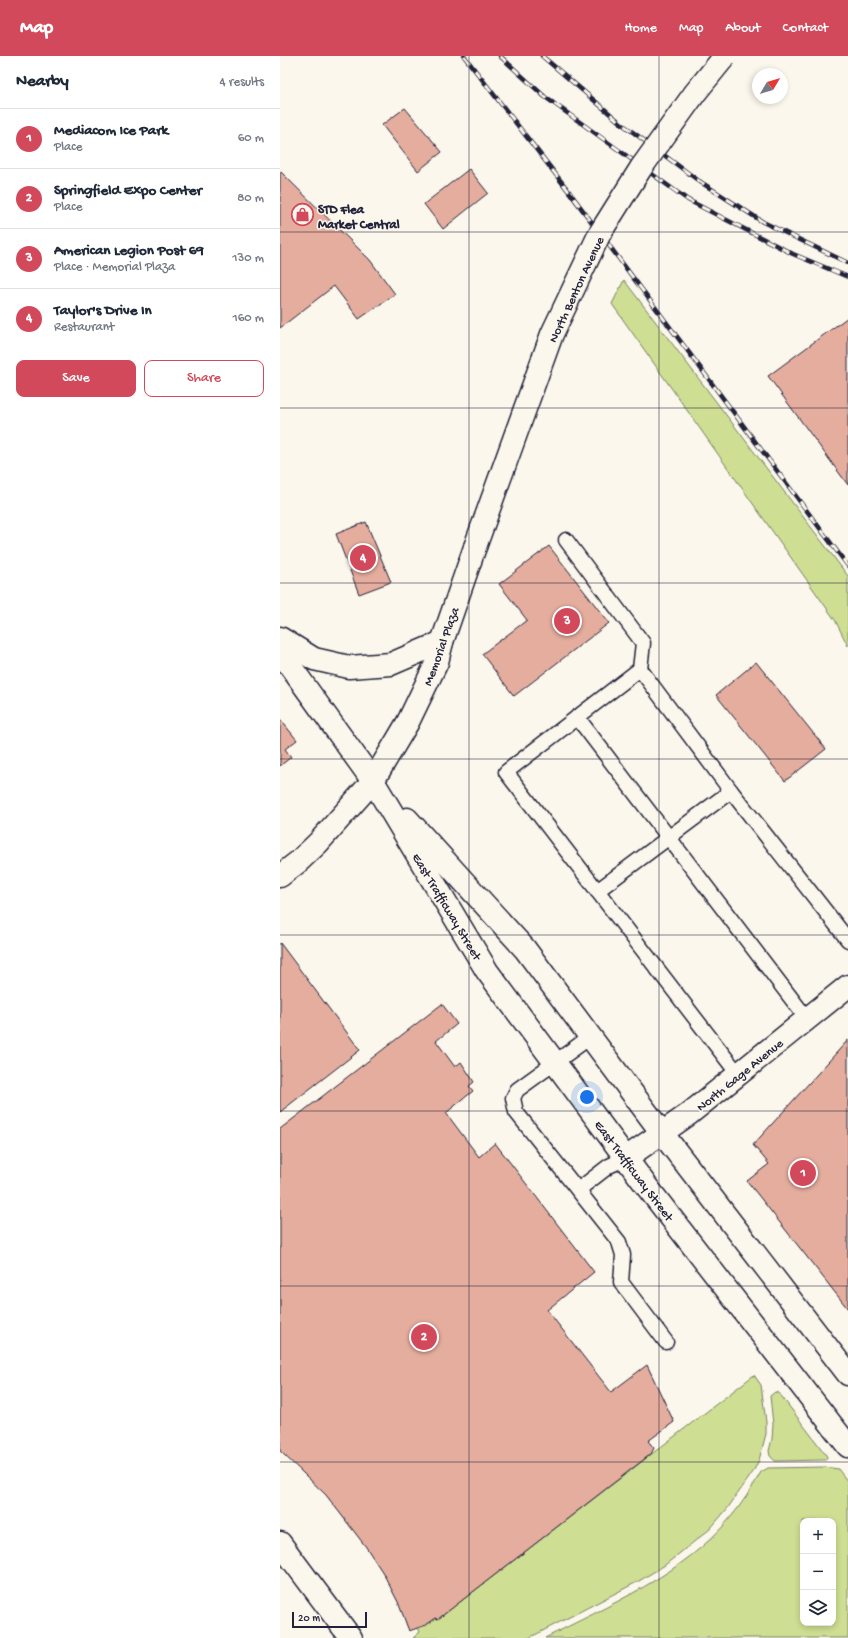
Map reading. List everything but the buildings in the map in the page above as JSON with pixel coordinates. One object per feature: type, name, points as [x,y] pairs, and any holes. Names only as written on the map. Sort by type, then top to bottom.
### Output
[{"type":"main road","name":"North Benton Avenue","points":[[475,548],[552,334],[594,246],[641,168],[695,93],[725,56]]},
{"type":"main road","name":"Memorial Plaza","points":[[280,876],[298,862],[318,843],[373,781],[424,692],[437,662],[442,642],[475,548]]},
{"type":"main road","points":[[280,638],[314,659],[349,667],[391,664],[442,642]]},
{"type":"main road","name":"East Trafficway Street","points":[[280,652],[373,781],[487,971],[626,1158],[848,1446]]},
{"type":"main road","name":"East Trafficway Street","points":[[373,781],[525,949],[662,1133],[848,1374]]},
{"type":"main road","name":"North Gage Avenue","points":[[626,1158],[689,1114],[848,986]]},
{"type":"main road","points":[[280,1543],[351,1638]]},
{"type":"lane","points":[[566,540],[643,643],[640,669],[731,791],[848,940]]},
{"type":"lane","points":[[640,669],[506,772],[738,1074]]},
{"type":"lane","points":[[577,718],[807,1019]]},
{"type":"lane","points":[[597,891],[731,791]]},
{"type":"lane","points":[[590,1037],[517,1090],[513,1098],[516,1112],[619,1242],[623,1255],[622,1282],[666,1342]]},
{"type":"lane","points":[[578,1190],[608,1166],[626,1158]]},
{"type":"green space","points":[[624,280],[848,576],[848,646],[835,620],[612,304]]},
{"type":"green space","points":[[754,1375],[761,1385],[766,1422],[766,1434],[759,1460],[753,1472],[727,1509],[710,1529],[665,1565],[639,1581],[529,1638],[413,1638],[420,1632],[418,1628],[426,1625],[436,1618],[438,1619]]},
{"type":"green space","points":[[775,1392],[779,1393],[826,1455],[826,1460],[775,1461],[770,1456],[769,1451],[772,1439],[773,1424],[770,1396]]},
{"type":"green space","points":[[825,1467],[838,1469],[848,1482],[848,1638],[545,1638],[644,1587],[669,1572],[692,1555],[730,1518],[747,1496],[761,1472],[768,1468]]},
{"type":"railway","points":[[464,56],[567,189],[848,566]]},
{"type":"railway","points":[[500,56],[545,97],[688,200],[793,254],[848,277]]},
{"type":"railway","points":[[542,56],[622,124],[699,181],[763,222],[848,263]]},
{"type":"place","name":"STD Flea Market Central","points":[[302,215]]},
{"type":"place","name":"Taylor's Drive In","points":[[363,558]]},
{"type":"place","name":"American Legion Post 69","points":[[567,621]]},
{"type":"place","name":"Mediacom Ice Park","points":[[803,1173]]},
{"type":"place","name":"Springfield Expo Center","points":[[424,1337]]}]
